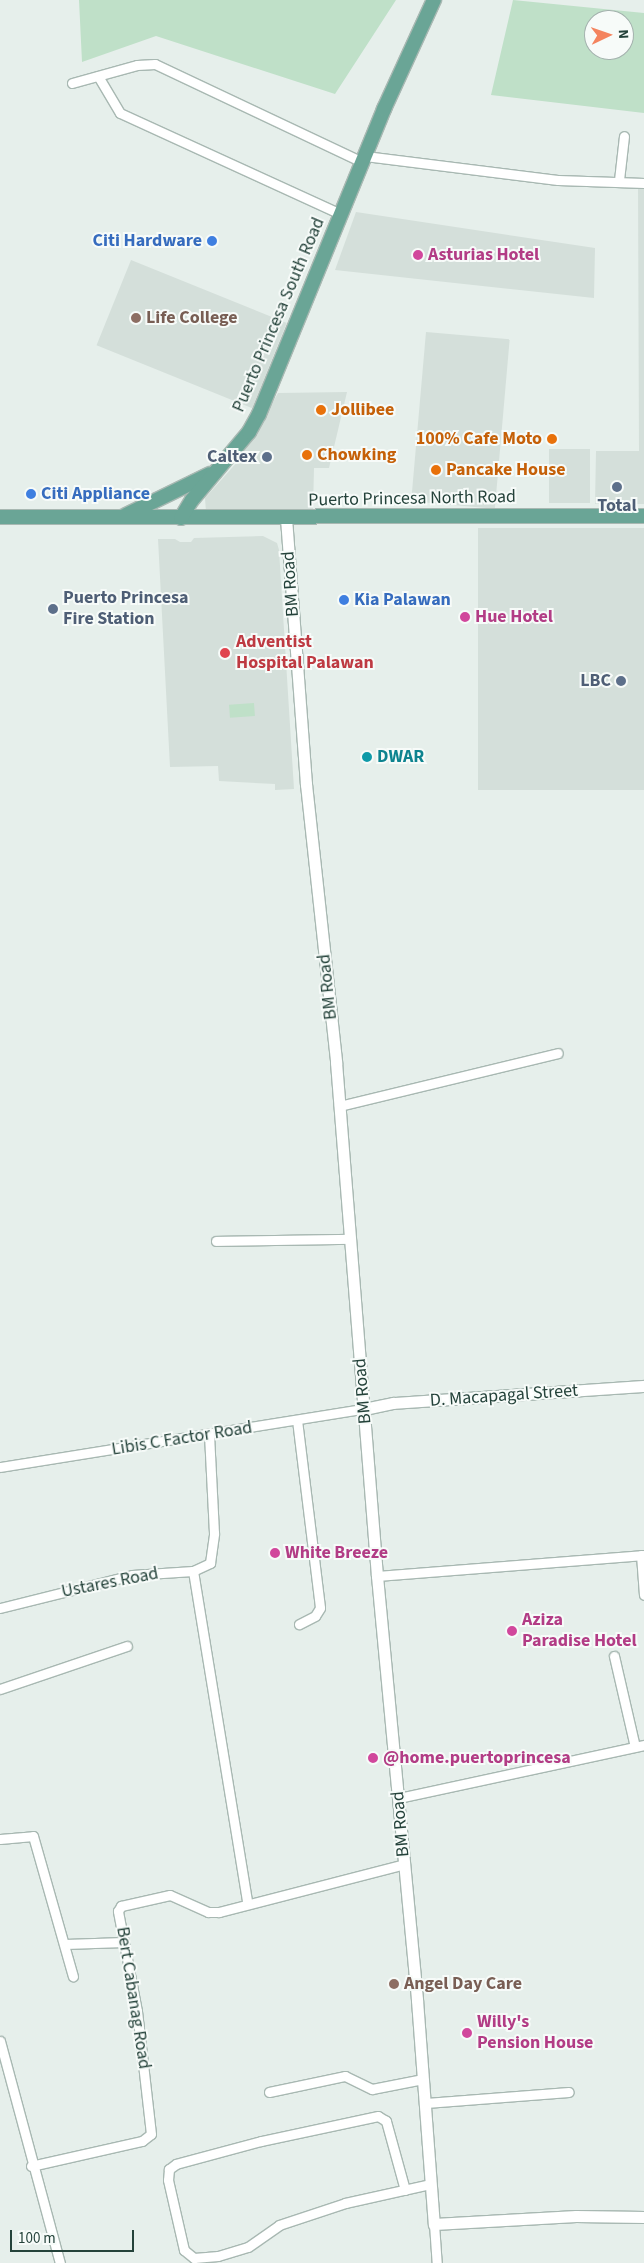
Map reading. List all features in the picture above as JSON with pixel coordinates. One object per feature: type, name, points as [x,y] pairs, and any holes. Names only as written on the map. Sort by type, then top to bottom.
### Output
[{"type":"main road","name":"Puerto Princesa South Road","points":[[181,518],[192,500],[219,469],[259,414],[363,159],[434,0]]},
{"type":"main road","points":[[120,517],[219,469]]},
{"type":"main road","name":"Puerto Princesa North Road","points":[[181,518],[644,516]]},
{"type":"main road","points":[[0,517],[181,518]]},
{"type":"street","points":[[72,83],[155,64],[363,159],[558,180],[619,180],[644,183]]},
{"type":"street","points":[[98,76],[120,113],[341,214]]},
{"type":"street","points":[[619,180],[624,136]]},
{"type":"street","name":"BM Road","points":[[286,518],[306,784],[339,1106],[377,1576],[426,2103],[437,2263]]},
{"type":"street","points":[[339,1106],[558,1053]]},
{"type":"street","points":[[216,1241],[349,1239]]},
{"type":"street","name":"D. Macapagal Street","points":[[364,1408],[392,1403],[644,1386]]},
{"type":"street","name":"Libis C Factor Road","points":[[0,1467],[209,1435],[364,1408]]},
{"type":"street","points":[[296,1420],[320,1608],[316,1616],[299,1624]]},
{"type":"street","points":[[209,1435],[213,1558],[210,1563],[193,1571],[247,1902]]},
{"type":"street","points":[[377,1576],[642,1555],[644,1595]]},
{"type":"street","name":"Ustares Road","points":[[0,1608],[132,1575],[193,1571]]},
{"type":"street","points":[[0,1690],[127,1646]]},
{"type":"street","points":[[399,1798],[640,1746],[614,1656]]},
{"type":"street","points":[[0,1839],[33,1836],[73,1976]]},
{"type":"street","name":"Bert Cabanag Road","points":[[31,2166],[142,2141],[151,2134],[151,2121],[118,1911],[123,1904],[170,1895],[213,1913],[247,1902],[343,1882],[404,1864]]},
{"type":"street","points":[[64,1944],[124,1942]]},
{"type":"street","points":[[1,2047],[31,2166],[60,2263]]},
{"type":"street","points":[[269,2092],[345,2076],[372,2089],[423,2079]]},
{"type":"street","points":[[426,2103],[569,2092]]},
{"type":"street","points":[[405,2190],[386,2121],[378,2116],[261,2140],[176,2164],[169,2169],[168,2180],[184,2250],[194,2258],[218,2256],[240,2249],[279,2225],[345,2204],[431,2184]]},
{"type":"street","points":[[434,2224],[576,2216],[644,2217]]},
{"type":"shaded area","points":[[638,186],[644,186],[644,504],[595,504],[596,451],[639,451]]},
{"type":"shaded area","points":[[356,212],[595,248],[594,298],[335,270]]},
{"type":"shaded area","points":[[131,260],[287,323],[252,408],[97,345]]},
{"type":"shaded area","points":[[426,332],[510,339],[495,509],[411,501]]},
{"type":"shaded area","points":[[347,392],[329,468],[314,468],[313,510],[206,512],[205,498],[239,460],[278,393]]},
{"type":"shaded area","points":[[549,449],[590,449],[590,503],[549,503]]},
{"type":"shaded area","points":[[478,528],[644,528],[644,790],[478,790]]},
{"type":"shaded area","name":"Adventist Hospital Palawan","points":[[263,536],[277,543],[279,550],[294,789],[275,790],[275,784],[219,781],[218,766],[170,767],[158,539],[175,539],[180,542],[191,542],[194,538]]},
{"type":"green space","points":[[79,0],[396,0],[335,94],[156,36],[82,62]]},
{"type":"green space","points":[[513,0],[614,10],[584,10],[584,60],[634,60],[634,12],[644,13],[644,113],[491,95]]},
{"type":"green space","points":[[254,703],[255,716],[230,718],[229,705]]},
{"type":"place","name":"Citi Hardware","points":[[212,241]]},
{"type":"place","name":"Asturias Hotel","points":[[418,255]]},
{"type":"place","name":"Life College","points":[[136,318]]},
{"type":"place","name":"Jollibee","points":[[321,410]]},
{"type":"place","name":"100% Cafe Moto","points":[[552,439]]},
{"type":"place","name":"Chowking","points":[[307,455]]},
{"type":"place","name":"Caltex","points":[[267,457]]},
{"type":"place","name":"Pancake House","points":[[436,470]]},
{"type":"place","name":"Total","points":[[617,487]]},
{"type":"place","name":"Citi Appliance","points":[[31,494]]},
{"type":"place","name":"Kia Palawan","points":[[344,600]]},
{"type":"place","name":"Puerto Princesa Fire Station","points":[[53,609]]},
{"type":"place","name":"Hue Hotel","points":[[465,617]]},
{"type":"place","name":"Adventist Hospital Palawan","points":[[225,653]]},
{"type":"place","name":"LBC","points":[[621,681]]},
{"type":"place","name":"DWAR","points":[[367,757]]},
{"type":"place","name":"White Breeze","points":[[275,1553]]},
{"type":"place","name":"Aziza Paradise Hotel","points":[[512,1631]]},
{"type":"place","name":"@home.puertoprincesa","points":[[373,1758]]},
{"type":"place","name":"Angel Day Care","points":[[394,1984]]},
{"type":"place","name":"Willy's Pension House","points":[[467,2033]]}]
